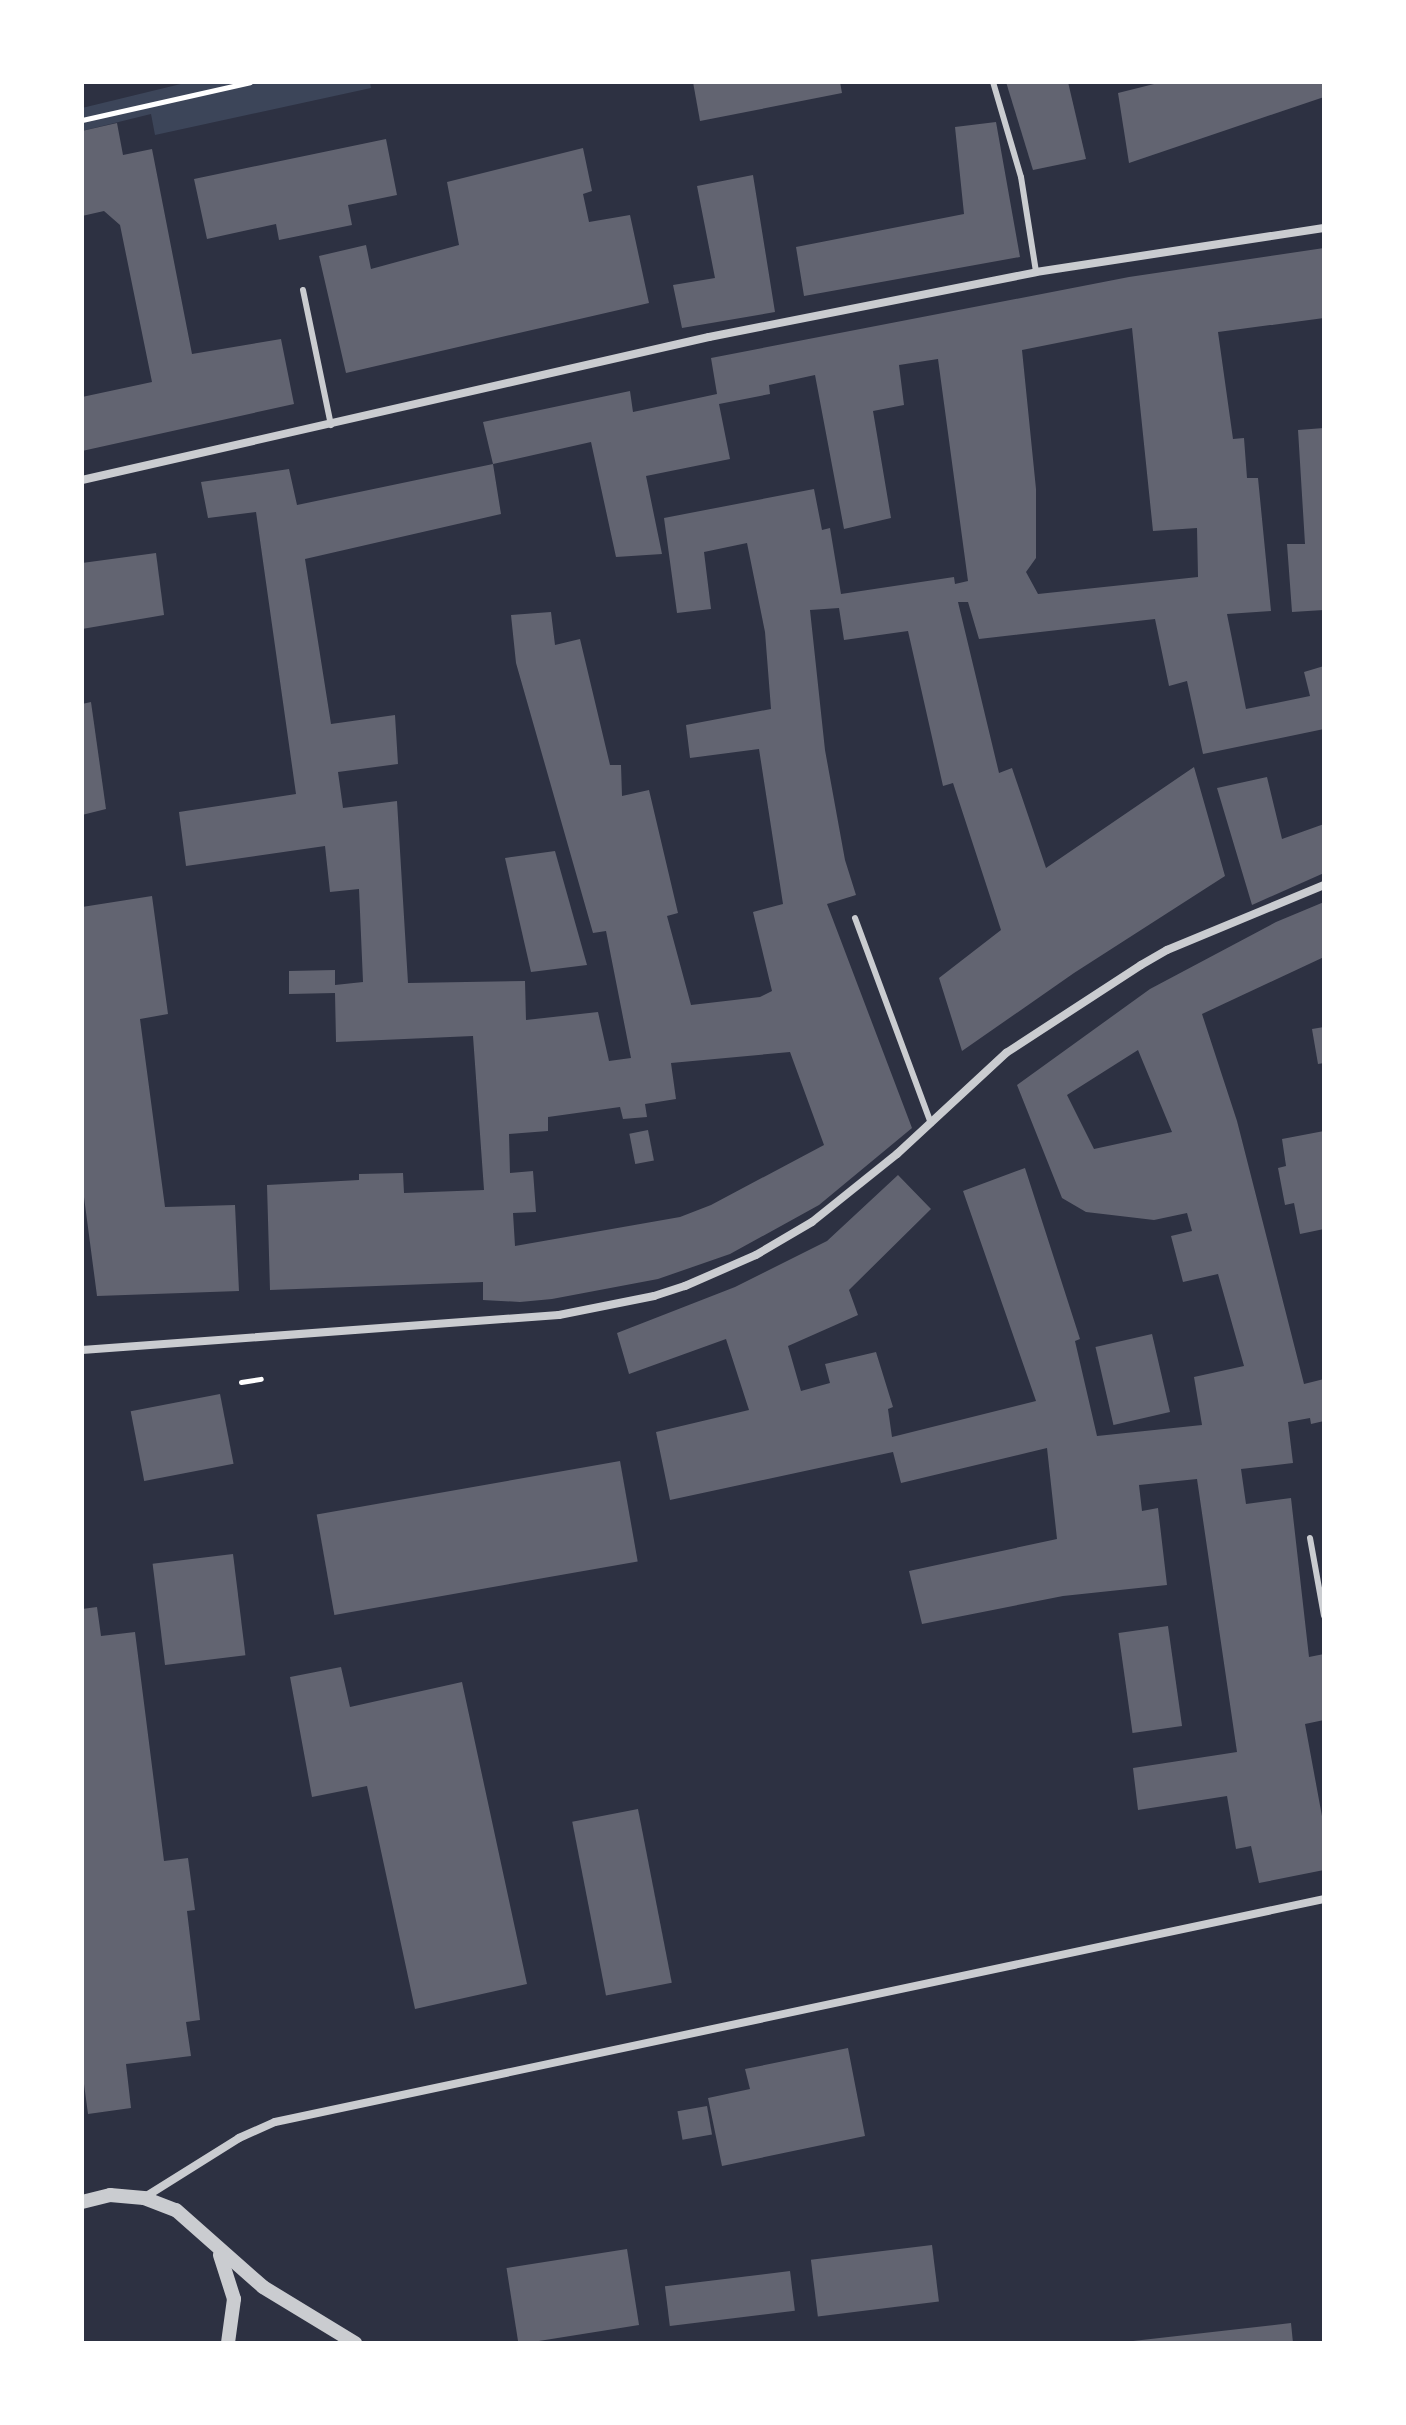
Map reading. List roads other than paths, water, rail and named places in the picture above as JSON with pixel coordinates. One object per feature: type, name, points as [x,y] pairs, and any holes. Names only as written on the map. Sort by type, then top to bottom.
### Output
[{"type":"street","points":[[82,480],[709,337],[1036,272],[1324,228]]},
{"type":"street","points":[[82,1350],[525,1318],[597,1310],[654,1296],[722,1270],[788,1238],[843,1199],[1006,1053],[1141,965],[1167,950],[1324,885]]},
{"type":"street","points":[[144,2198],[239,2138],[275,2122],[1324,1899]]},
{"type":"street","points":[[82,2202],[110,2195],[144,2198],[176,2210],[263,2287],[355,2343]]},
{"type":"street","points":[[216,2247],[234,2299],[228,2343]]},
{"type":"lane","points":[[993,82],[1021,177],[1036,272]]},
{"type":"lane","points":[[303,290],[331,425]]},
{"type":"lane","points":[[855,918],[931,1123]]},
{"type":"lane","points":[[1310,1538],[1324,1616]]}]
